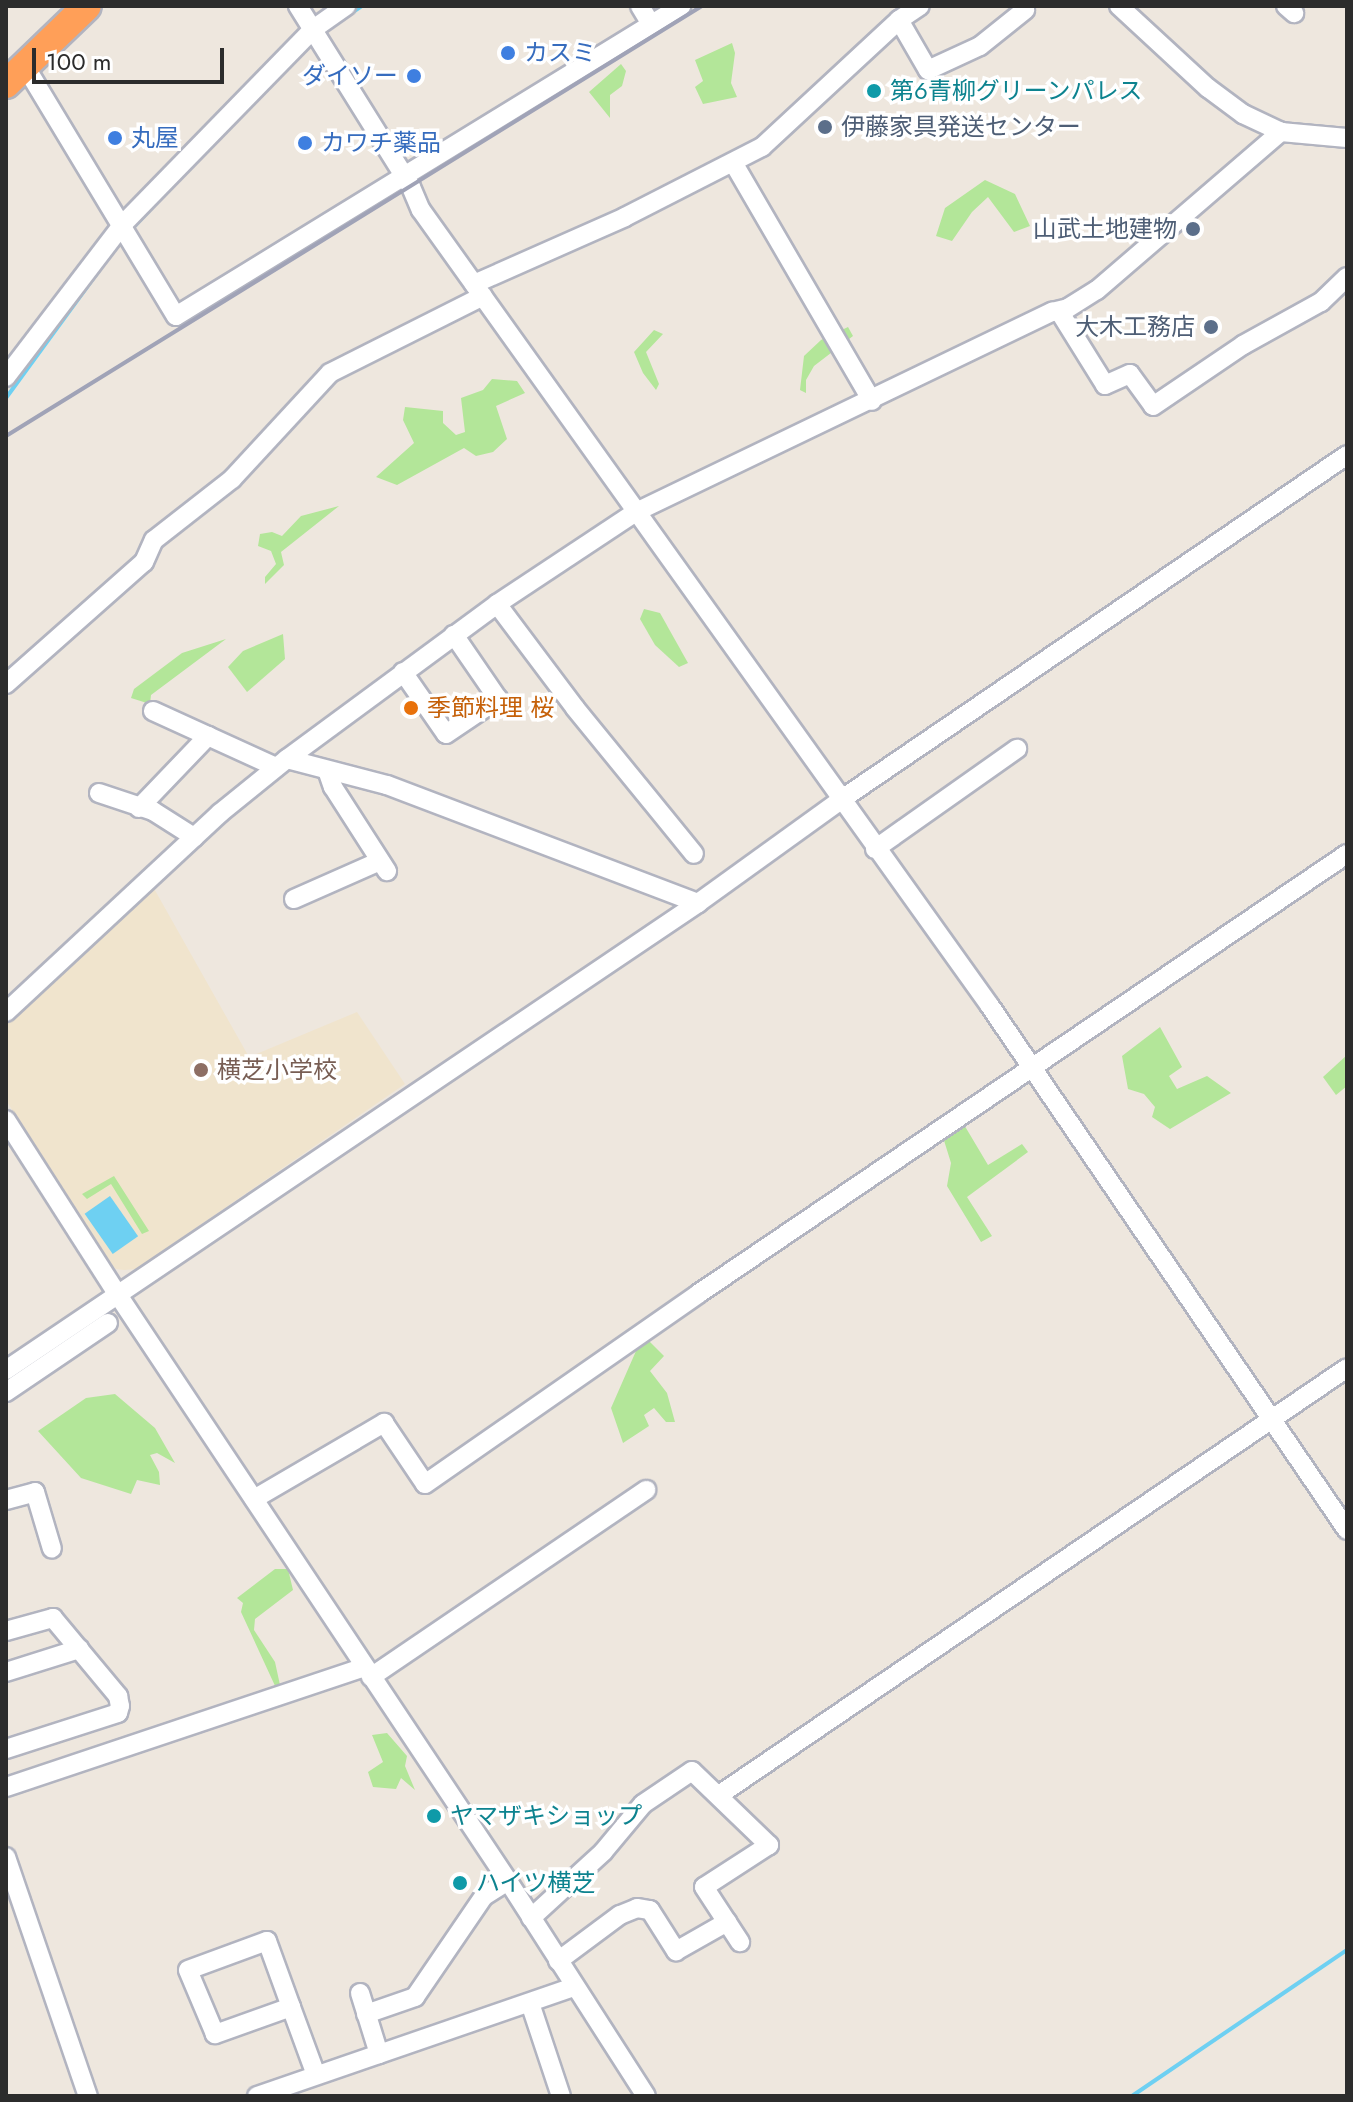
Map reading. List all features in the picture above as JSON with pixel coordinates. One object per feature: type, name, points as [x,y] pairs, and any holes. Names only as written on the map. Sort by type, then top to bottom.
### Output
[{"type":"highway","points":[[16,75],[87,6]]},
{"type":"street","points":[[298,6],[403,175],[421,210],[1032,1066],[1347,1530]]},
{"type":"street","points":[[6,377],[126,230],[346,6]]},
{"type":"street","points":[[640,6],[651,24]]},
{"type":"street","points":[[16,75],[126,230],[176,316],[681,6]]},
{"type":"street","points":[[6,684],[144,562],[154,540],[232,479],[330,373],[478,290],[734,164],[777,135],[899,20],[920,6]]},
{"type":"street","points":[[1119,6],[1208,88],[1243,114],[1281,132],[1347,138]]},
{"type":"street","points":[[899,20],[928,70],[980,46],[1025,10]]},
{"type":"street","points":[[6,1012],[194,837],[282,763],[497,604],[636,512],[1059,311],[1097,290],[1281,132]]},
{"type":"street","points":[[734,164],[872,401]]},
{"type":"street","points":[[1059,311],[1105,385],[1130,374],[1153,406],[1243,345],[1321,302],[1347,277]]},
{"type":"street","points":[[6,1370],[698,903],[842,799],[1347,455]]},
{"type":"street","points":[[497,604],[575,708],[694,854]]},
{"type":"street","points":[[403,672],[446,734],[498,699],[454,635]]},
{"type":"street","points":[[153,711],[208,736],[282,763],[387,785],[698,903]]},
{"type":"street","points":[[139,808],[208,736]]},
{"type":"street","points":[[875,849],[1017,749]]},
{"type":"street","points":[[294,899],[384,866],[333,787],[327,770]]},
{"type":"street","points":[[99,793],[153,811],[194,837]]},
{"type":"street","points":[[254,1499],[384,1423],[425,1484],[1032,1066],[1347,854]]},
{"type":"street","points":[[6,1120],[118,1295],[508,1881],[646,2096]]},
{"type":"street","points":[[6,1392],[108,1323]]},
{"type":"street","points":[[719,1795],[1347,1368]]},
{"type":"street","points":[[6,1787],[368,1672],[646,1490]]},
{"type":"street","points":[[6,1500],[35,1492],[52,1549]]},
{"type":"street","points":[[6,1631],[53,1618],[118,1696],[118,1713],[6,1749]]},
{"type":"street","points":[[6,1672],[79,1649]]},
{"type":"street","points":[[531,1918],[603,1852],[643,1804],[692,1771],[769,1845],[704,1887],[740,1942]]},
{"type":"street","points":[[6,1857],[88,2096]]},
{"type":"street","points":[[366,2014],[415,1997],[484,1896],[508,1881]]},
{"type":"street","points":[[558,1961],[620,1915],[637,1908],[650,1910],[676,1951],[727,1922]]},
{"type":"street","points":[[291,2007],[215,2034],[188,1970],[267,1941],[316,2075]]},
{"type":"street","points":[[257,2096],[574,1987]]},
{"type":"street","points":[[360,1993],[379,2054]]},
{"type":"street","points":[[530,2003],[561,2096]]},
{"type":"shaded area","name":"横芝小学校","points":[[152,885],[249,1057],[357,1012],[405,1084],[136,1269],[124,1270],[116,1269],[101,1253],[6,1100],[6,1020]]},
{"type":"green space","points":[[732,43],[735,53],[731,83],[737,97],[703,104],[695,87],[703,81],[695,60]]},
{"type":"green space","points":[[621,64],[626,71],[622,86],[610,95],[610,118],[589,92]]},
{"type":"green space","points":[[985,180],[1015,194],[1030,226],[1014,232],[988,197],[972,212],[952,241],[936,236],[945,208]]},
{"type":"green space","points":[[848,327],[853,336],[814,366],[806,380],[806,393],[800,390],[804,356],[821,340]]},
{"type":"green space","points":[[654,330],[663,334],[646,352],[659,384],[656,390],[643,373],[634,352]]},
{"type":"green space","points":[[492,379],[517,381],[525,393],[496,406],[507,439],[493,452],[476,456],[464,448],[397,485],[376,477],[414,443],[403,420],[405,407],[443,411],[443,423],[456,435],[465,432],[461,398],[483,390]]},
{"type":"green space","points":[[339,506],[281,552],[284,565],[265,584],[265,577],[276,564],[271,551],[258,546],[260,534],[272,532],[282,536],[301,516]]},
{"type":"green space","points":[[644,609],[660,613],[688,663],[679,667],[655,645],[640,619]]},
{"type":"green space","points":[[283,634],[285,659],[247,692],[228,667],[243,651]]},
{"type":"green space","points":[[226,639],[151,695],[150,704],[131,698],[134,689],[182,653]]},
{"type":"green space","points":[[1160,1027],[1182,1067],[1169,1076],[1177,1089],[1207,1076],[1231,1093],[1170,1129],[1152,1117],[1155,1107],[1144,1094],[1128,1089],[1122,1056]]},
{"type":"green space","points":[[1347,1055],[1347,1086],[1336,1095],[1323,1077]]},
{"type":"green space","points":[[963,1123],[988,1165],[1022,1144],[1028,1152],[967,1197],[992,1236],[981,1242],[947,1186],[951,1163],[942,1134]]},
{"type":"green space","points":[[114,1176],[149,1231],[142,1234],[111,1184],[87,1199],[82,1194]]},
{"type":"green space","points":[[648,1340],[664,1356],[650,1371],[667,1393],[675,1422],[666,1422],[654,1408],[644,1415],[649,1426],[623,1443],[611,1408],[636,1351]]},
{"type":"green space","points":[[115,1394],[155,1428],[175,1463],[157,1453],[150,1455],[159,1472],[160,1485],[137,1480],[131,1494],[81,1478],[38,1431],[86,1398]]},
{"type":"green space","points":[[275,1569],[288,1569],[293,1590],[255,1619],[254,1630],[275,1662],[280,1685],[276,1688],[241,1612],[243,1603],[237,1598]]},
{"type":"green space","points":[[387,1733],[407,1756],[405,1766],[415,1790],[401,1778],[396,1789],[373,1787],[368,1772],[383,1762],[372,1735]]},
{"type":"water","points":[[110,1196],[138,1236],[113,1254],[85,1214]]},
{"type":"waterway","points":[[341,20],[362,6]]},
{"type":"waterway","points":[[132,229],[156,203]]},
{"type":"waterway","points":[[6,398],[108,258]]},
{"type":"waterway","points":[[1132,2096],[1347,1950]]},
{"type":"railway","points":[[6,436],[702,6]]},
{"type":"place","name":"カスミ","points":[[508,53]]},
{"type":"place","name":"ダイソー","points":[[414,76]]},
{"type":"place","name":"第6青柳グリーンパレス","points":[[874,91]]},
{"type":"place","name":"伊藤家具発送センター","points":[[825,127]]},
{"type":"place","name":"丸屋","points":[[115,138]]},
{"type":"place","name":"カワチ薬品","points":[[305,143]]},
{"type":"place","name":"山武土地建物","points":[[1193,229]]},
{"type":"place","name":"大木工務店","points":[[1211,327]]},
{"type":"place","name":"季節料理 桜","points":[[411,708]]},
{"type":"place","name":"横芝小学校","points":[[201,1070]]},
{"type":"place","name":"ヤマザキショップ","points":[[434,1816]]},
{"type":"place","name":"ハイツ横芝","points":[[460,1883]]}]
